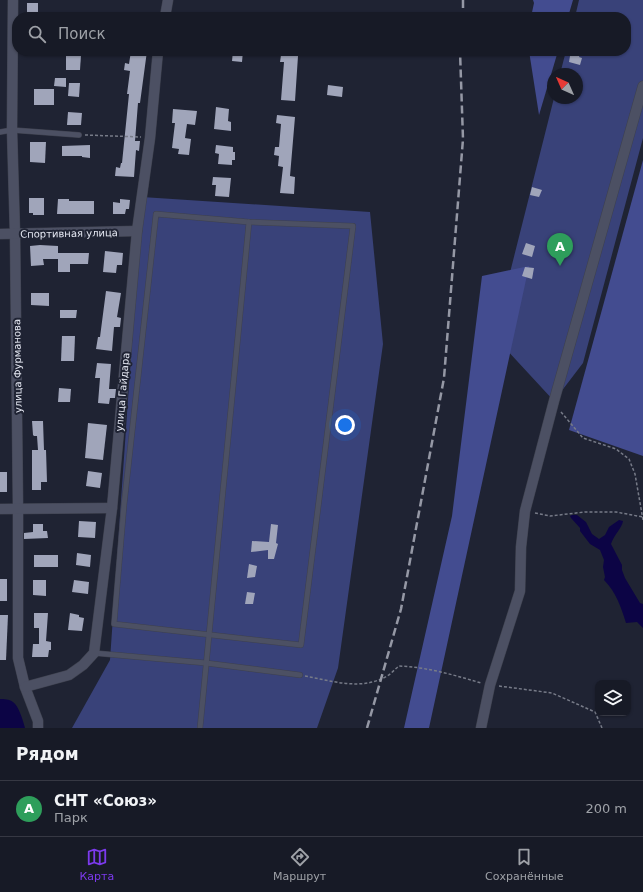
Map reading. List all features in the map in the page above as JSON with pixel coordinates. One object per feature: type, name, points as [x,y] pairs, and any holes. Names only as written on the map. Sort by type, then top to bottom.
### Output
[{"type":"street","name":"улица Фурманова","points":[[13,0],[13,12]]},
{"type":"street","points":[[166,12],[168,0]]},
{"type":"street","name":"улица Фурманова","points":[[13,56],[12,130],[15,234],[18,508],[18,658],[25,687],[38,721],[38,728]]},
{"type":"street","name":"улица Гайдара","points":[[94,653],[112,508],[137,231],[144,198],[158,56]]},
{"type":"street","points":[[481,728],[490,685],[520,591],[521,547],[525,510],[554,401],[643,86]]},
{"type":"street","name":"Спортивная улица","points":[[0,234],[137,231]]},
{"type":"street","points":[[0,509],[112,508]]},
{"type":"street","points":[[25,687],[69,676],[83,665],[94,653]]},
{"type":"lane","points":[[0,132],[12,130],[79,135]]},
{"type":"lane","points":[[156,214],[249,222],[353,226],[301,645],[209,635],[114,624],[124,505],[156,214]]},
{"type":"lane","points":[[200,728],[249,222]]},
{"type":"lane","points":[[94,653],[300,675]]},
{"type":"path","points":[[79,135],[150,138]]},
{"type":"path","points":[[554,401],[566,419],[583,438],[616,449],[629,459],[635,474],[643,520]]},
{"type":"path","points":[[525,510],[550,516],[585,512],[616,512],[642,516]]},
{"type":"path","points":[[300,675],[356,685],[369,683],[387,676],[398,666],[425,668],[490,685],[552,693],[595,712],[602,728]]},
{"type":"shaded area","points":[[533,0],[573,0],[569,12],[532,12],[534,3]]},
{"type":"shaded area","points":[[579,0],[643,0],[643,138],[583,363],[554,401],[494,336],[552,104],[583,104],[583,68],[562,68],[565,56],[631,56],[631,12],[576,12]]},
{"type":"shaded area","points":[[530,56],[557,56],[553,68],[547,68],[547,88],[539,115]]},
{"type":"shaded area","points":[[643,160],[643,456],[569,430]]},
{"type":"shaded area","points":[[142,197],[370,212],[383,344],[338,668],[317,728],[72,728],[110,660]]},
{"type":"shaded area","points":[[529,266],[429,728],[404,728],[452,516],[482,276]]},
{"type":"shaded area","points":[[577,515],[586,522],[592,534],[599,539],[605,535],[609,527],[619,520],[623,521],[611,544],[622,565],[625,578],[640,603],[643,604],[643,628],[637,622],[626,623],[615,595],[604,580],[604,560],[600,550],[590,544],[580,531],[580,528],[571,518],[570,516]]},
{"type":"shaded area","points":[[0,699],[10,700],[15,704],[25,728],[0,728]]},
{"type":"building","points":[[27,3],[38,3],[38,12],[27,12]]},
{"type":"building","points":[[66,56],[81,56],[80,70],[66,70]]},
{"type":"building","points":[[130,56],[146,56],[140,103],[138,103],[135,141],[140,141],[139,151],[136,150],[134,177],[115,176],[116,167],[120,168],[122,163],[130,71],[124,70],[125,63],[129,64]]},
{"type":"building","points":[[232,56],[243,56],[242,62],[232,61]]},
{"type":"building","points":[[281,56],[298,56],[295,101],[281,100],[284,62],[280,62]]},
{"type":"building","points":[[570,56],[579,56],[582,58],[580,65],[569,62]]},
{"type":"building","points":[[55,78],[66,78],[66,87],[54,86]]},
{"type":"building","points":[[69,83],[80,83],[79,97],[68,96]]},
{"type":"building","points":[[328,85],[343,87],[342,97],[327,95]]},
{"type":"building","points":[[34,89],[54,89],[54,105],[34,105]]},
{"type":"building","points":[[216,107],[229,109],[228,121],[231,122],[231,131],[214,129]]},
{"type":"building","points":[[173,109],[197,111],[195,125],[187,124],[185,138],[191,139],[189,155],[178,154],[179,149],[172,148],[175,123],[172,123]]},
{"type":"building","points":[[68,112],[82,113],[81,125],[67,125]]},
{"type":"building","points":[[277,115],[295,117],[290,176],[295,177],[294,194],[280,193],[283,167],[278,166],[279,156],[274,155],[275,147],[279,147],[281,124],[276,123]]},
{"type":"building","points":[[30,142],[46,142],[45,163],[30,162]]},
{"type":"building","points":[[90,145],[90,158],[82,156],[62,156],[62,146]]},
{"type":"building","points":[[216,145],[233,147],[233,152],[235,152],[235,160],[232,160],[232,165],[218,164],[219,154],[215,153]]},
{"type":"building","points":[[213,177],[231,178],[229,197],[215,196],[216,185],[212,185]]},
{"type":"building","points":[[532,187],[542,190],[539,197],[530,195]]},
{"type":"building","points":[[29,198],[44,198],[44,215],[33,215],[33,213],[29,213]]},
{"type":"building","points":[[58,199],[69,199],[69,201],[94,201],[94,214],[57,214]]},
{"type":"building","points":[[120,199],[130,200],[129,209],[126,209],[125,214],[113,214],[113,202],[120,203]]},
{"type":"building","points":[[526,243],[535,246],[532,257],[522,254]]},
{"type":"building","points":[[30,246],[58,246],[58,253],[89,253],[88,264],[70,264],[70,272],[58,272],[58,259],[43,259],[44,265],[31,266]]},
{"type":"building","points":[[105,251],[123,253],[122,265],[117,265],[116,273],[103,272]]},
{"type":"building","points":[[525,267],[534,268],[532,279],[522,276]]},
{"type":"building","points":[[106,291],[121,293],[117,317],[121,318],[120,327],[114,327],[112,351],[96,349],[98,337],[100,337]]},
{"type":"building","points":[[31,293],[49,293],[49,306],[31,305]]},
{"type":"building","points":[[60,310],[77,310],[76,318],[60,318]]},
{"type":"building","points":[[62,336],[75,336],[74,361],[61,361]]},
{"type":"building","points":[[97,363],[111,364],[109,389],[116,389],[115,398],[110,398],[109,404],[98,403],[100,378],[95,378]]},
{"type":"building","points":[[59,388],[71,389],[70,402],[58,402]]},
{"type":"building","points":[[32,421],[43,421],[47,482],[41,482],[41,490],[32,490],[32,450],[38,450],[37,436],[33,435]]},
{"type":"building","points":[[88,423],[107,425],[103,460],[85,458]]},
{"type":"building","points":[[88,471],[102,473],[100,488],[86,486]]},
{"type":"building","points":[[0,472],[7,472],[7,492],[0,492]]},
{"type":"building","points":[[79,521],[96,522],[95,538],[78,537]]},
{"type":"building","points":[[33,524],[43,524],[43,531],[47,531],[48,538],[24,539],[24,533],[33,532]]},
{"type":"building","points":[[271,524],[278,525],[276,543],[278,544],[274,559],[268,559],[268,550],[251,552],[252,541],[269,542]]},
{"type":"building","points":[[77,553],[91,555],[90,567],[76,565]]},
{"type":"building","points":[[34,555],[58,555],[58,567],[34,567]]},
{"type":"building","points":[[249,564],[257,566],[255,577],[247,578]]},
{"type":"building","points":[[0,579],[7,579],[7,601],[0,601]]},
{"type":"building","points":[[33,580],[46,580],[46,596],[33,595]]},
{"type":"building","points":[[74,580],[89,582],[88,594],[72,592]]},
{"type":"building","points":[[247,592],[255,593],[253,604],[245,604]]},
{"type":"building","points":[[34,613],[48,613],[46,641],[51,642],[51,650],[49,650],[48,657],[32,657],[33,644],[39,644],[39,628],[34,628]]},
{"type":"building","points":[[70,613],[84,618],[82,631],[68,630]]},
{"type":"building","points":[[0,615],[8,615],[6,660],[0,660]]},
{"type":"railway","points":[[463,0],[463,12]]},
{"type":"railway","points":[[367,728],[401,609],[444,378],[463,139],[460,56]]},
{"type":"place","name":"СНТ «Союз»","points":[[560,266]]}]
